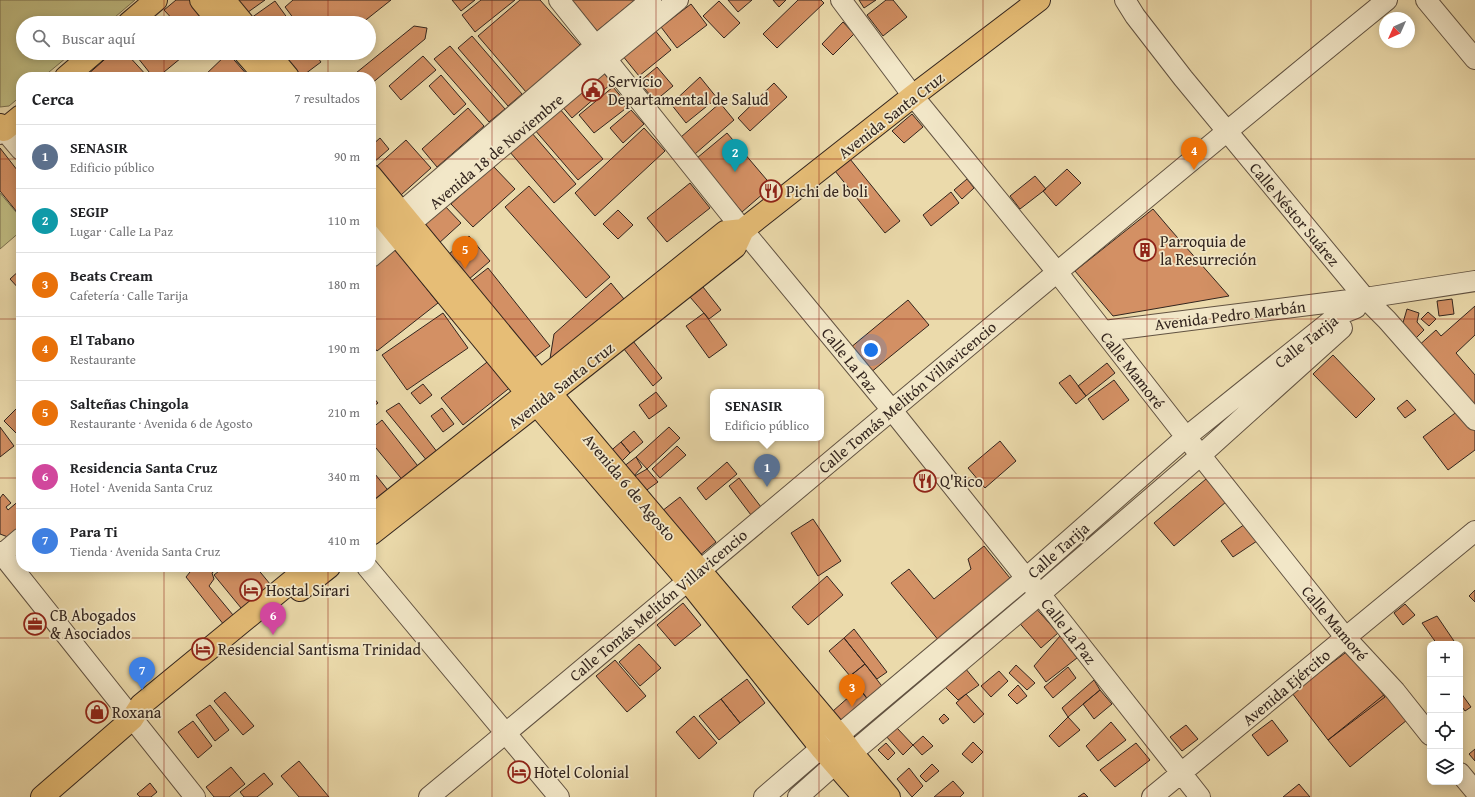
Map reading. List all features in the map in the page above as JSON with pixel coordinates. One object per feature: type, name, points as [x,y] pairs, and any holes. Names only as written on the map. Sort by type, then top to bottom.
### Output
[{"type":"main road","points":[[137,16],[156,0]]},
{"type":"main road","points":[[201,0],[214,16]]},
{"type":"main road","points":[[224,0],[237,16]]},
{"type":"main road","name":"Avenida Santa Cruz","points":[[376,513],[734,247],[743,230],[913,96],[1039,0]]},
{"type":"main road","points":[[72,72],[86,60]]},
{"type":"main road","points":[[252,60],[262,72]]},
{"type":"main road","points":[[274,60],[284,72]]},
{"type":"main road","points":[[1,130],[16,120]]},
{"type":"main road","name":"Avenida 6 de Agosto","points":[[376,184],[399,223],[539,392],[842,751],[889,797]]},
{"type":"main road","name":"Avenida 6 de Agosto","points":[[376,207],[399,223]]},
{"type":"main road","name":"Avenida Santa Cruz","points":[[376,530],[539,392]]},
{"type":"main road","points":[[42,797],[132,719],[141,705],[303,572]]},
{"type":"main road","points":[[132,719],[146,715],[323,572]]},
{"type":"main road","name":"Avenida 6 de Agosto","points":[[694,576],[821,748],[842,751]]},
{"type":"main road","name":"Avenida 6 de Agosto","points":[[842,751],[864,797]]},
{"type":"street","name":"Calle La Paz","points":[[559,0],[743,230],[1040,594],[1200,797]]},
{"type":"street","name":"Avenida 18 de Noviembre","points":[[376,251],[399,223],[600,52],[651,0]]},
{"type":"street","name":"Avenida 18 de Noviembre","points":[[600,52],[678,0]]},
{"type":"street","name":"Calle Mamoré","points":[[841,0],[913,96],[1058,272],[1186,437],[1345,637],[1395,691],[1427,731]]},
{"type":"street","name":"Calle Néstor Suárez","points":[[1125,0],[1135,16],[1183,78],[1226,130],[1360,303],[1387,320],[1475,420]]},
{"type":"street","name":"Calle Tomás Melitón Villavicencio","points":[[429,797],[1226,130],[1387,0]]},
{"type":"street","points":[[1426,0],[1475,59]]},
{"type":"street","points":[[1,130],[16,145]]},
{"type":"street","name":"Avenida 18 de Noviembre","points":[[376,235],[399,223]]},
{"type":"street","name":"Avenida Pedro Marbán","points":[[1104,331],[1360,303],[1475,280]]},
{"type":"street","name":"Calle Tarija","points":[[798,797],[842,751],[1026,578],[1186,437],[1338,315],[1360,303]]},
{"type":"street","name":"Calle Tarija","points":[[842,751],[1040,594],[1201,455],[1347,323],[1360,303]]},
{"type":"street","name":"Avenida Ejército","points":[[1152,797],[1475,531]]},
{"type":"street","points":[[16,546],[6,562],[195,797]]},
{"type":"street","points":[[371,572],[559,797]]},
{"type":"street","points":[[764,797],[821,748]]},
{"type":"street","points":[[1463,776],[1475,791]]},
{"type":"shaded area","points":[[0,0],[135,0],[116,16],[16,16],[16,60],[64,60],[49,72],[16,72],[16,100],[9,106],[0,107]]},
{"type":"shaded area","points":[[0,193],[16,212],[16,235],[0,249]]},
{"type":"building","points":[[176,0],[192,0],[206,16],[170,16],[164,10]]},
{"type":"building","points":[[233,0],[265,0],[244,15]]},
{"type":"building","points":[[293,0],[391,0],[371,16],[292,16],[285,7]]},
{"type":"building","points":[[452,0],[475,0],[461,11]]},
{"type":"building","points":[[481,0],[515,0],[475,32],[462,15]]},
{"type":"building","points":[[520,0],[540,0],[580,45],[526,92],[478,36]]},
{"type":"building","points":[[572,0],[635,0],[597,31]]},
{"type":"building","points":[[728,0],[752,0],[738,12]]},
{"type":"building","points":[[773,0],[786,0],[779,7]]},
{"type":"building","points":[[798,0],[821,0],[824,3],[777,48],[763,34]]},
{"type":"building","points":[[859,0],[876,0],[864,8]]},
{"type":"building","points":[[886,0],[893,0],[907,17],[883,36],[867,15]]},
{"type":"building","points":[[275,1],[286,16],[254,16]]},
{"type":"building","points":[[719,1],[740,23],[724,38],[703,16]]},
{"type":"building","points":[[691,4],[707,25],[677,48],[661,27]]},
{"type":"building","points":[[843,22],[854,34],[833,55],[822,44]]},
{"type":"building","points":[[414,26],[427,28],[425,39],[376,80],[376,72],[357,72],[372,60],[376,60],[376,57]]},
{"type":"building","points":[[654,29],[671,50],[639,76],[622,55]]},
{"type":"building","points":[[472,36],[522,94],[508,106],[458,48]]},
{"type":"building","points":[[450,46],[505,109],[489,122],[434,59]]},
{"type":"building","points":[[423,56],[436,70],[401,100],[389,86]]},
{"type":"building","points":[[104,60],[132,60],[143,72],[91,72]]},
{"type":"building","points":[[140,60],[179,60],[164,72],[149,72]]},
{"type":"building","points":[[221,60],[234,60],[245,72],[208,72]]},
{"type":"building","points":[[282,60],[319,60],[321,62],[308,72],[291,72]]},
{"type":"building","points":[[657,67],[673,86],[655,101],[639,82]]},
{"type":"building","points":[[601,70],[612,83],[572,118],[561,105]]},
{"type":"building","points":[[441,75],[466,104],[454,115],[429,86]]},
{"type":"building","points":[[700,77],[717,98],[686,123],[671,104]]},
{"type":"building","points":[[774,83],[787,97],[750,131],[738,118]]},
{"type":"building","points":[[613,87],[629,106],[594,133],[579,115]]},
{"type":"building","points":[[720,103],[734,120],[695,154],[681,137]]},
{"type":"building","points":[[468,108],[484,126],[437,167],[422,149]]},
{"type":"building","points":[[559,108],[603,159],[578,180],[534,129]]},
{"type":"building","points":[[631,110],[644,124],[623,143],[610,128]]},
{"type":"building","points":[[912,114],[923,127],[904,143],[892,131]]},
{"type":"building","points":[[644,128],[665,151],[595,216],[575,193]]},
{"type":"building","points":[[531,132],[576,184],[554,203],[509,151]]},
{"type":"building","points":[[727,133],[772,186],[742,212],[697,158]]},
{"type":"building","points":[[380,138],[389,149],[376,160],[376,142]]},
{"type":"building","points":[[406,140],[431,168],[401,195],[376,167]]},
{"type":"building","points":[[0,148],[16,169],[16,211],[0,191]]},
{"type":"building","points":[[850,159],[900,221],[885,233],[835,171]]},
{"type":"building","points":[[493,166],[515,189],[473,227],[451,204]]},
{"type":"building","points":[[1067,169],[1081,183],[1056,206],[1043,191]]},
{"type":"building","points":[[1035,176],[1046,189],[1020,209],[1010,196]]},
{"type":"building","points":[[967,179],[974,188],[962,199],[954,190]]},
{"type":"building","points":[[690,183],[710,208],[667,242],[647,218]]},
{"type":"building","points":[[529,186],[610,277],[586,298],[505,207]]},
{"type":"building","points":[[951,192],[959,203],[931,226],[923,215]]},
{"type":"building","points":[[444,205],[461,223],[438,244],[422,226]]},
{"type":"building","name":"Parroquia de la Resurreción","points":[[1153,209],[1229,296],[1113,316],[1075,271]]},
{"type":"building","points":[[618,210],[633,225],[618,239],[603,224]]},
{"type":"building","points":[[469,236],[490,261],[468,280],[447,256]]},
{"type":"building","points":[[395,249],[438,303],[377,351],[376,350],[376,265]]},
{"type":"building","points":[[488,268],[550,346],[531,360],[470,282]]},
{"type":"building","points":[[16,274],[16,286],[10,279]]},
{"type":"building","points":[[611,283],[624,299],[549,365],[554,334]]},
{"type":"building","points":[[703,287],[721,310],[709,319],[690,297]]},
{"type":"building","points":[[1452,299],[1454,314],[1439,316],[1437,301]]},
{"type":"building","points":[[908,300],[929,325],[870,373],[850,348]]},
{"type":"building","points":[[1475,306],[1475,335],[1456,353],[1475,375],[1475,404],[1470,409],[1416,348],[1436,330],[1441,336]]},
{"type":"building","points":[[1407,309],[1419,313],[1417,322],[1424,330],[1415,339],[1402,326]]},
{"type":"building","points":[[1428,312],[1436,319],[1429,326],[1421,319]]},
{"type":"building","points":[[443,313],[468,348],[407,390],[382,355]]},
{"type":"building","points":[[704,313],[727,345],[709,358],[686,326]]},
{"type":"building","points":[[633,341],[662,378],[653,386],[624,349]]},
{"type":"building","points":[[1333,355],[1375,399],[1356,418],[1313,374]]},
{"type":"building","points":[[491,359],[512,386],[463,425],[441,398]]},
{"type":"building","points":[[1107,363],[1115,373],[1086,396],[1078,386]]},
{"type":"building","points":[[1070,375],[1086,396],[1076,404],[1059,383]]},
{"type":"building","points":[[1114,380],[1129,400],[1103,420],[1088,399]]},
{"type":"building","points":[[423,384],[432,395],[420,404],[411,393]]},
{"type":"building","points":[[656,392],[667,406],[649,419],[639,405]]},
{"type":"building","points":[[1407,400],[1416,410],[1405,418],[1397,408]]},
{"type":"building","points":[[399,403],[438,453],[428,462],[386,411]]},
{"type":"building","points":[[442,408],[454,424],[443,432],[431,416]]},
{"type":"building","points":[[1462,408],[1475,425],[1475,450],[1448,470],[1423,437]]},
{"type":"building","points":[[16,409],[16,433],[4,421]]},
{"type":"building","points":[[382,420],[421,470],[405,483],[376,448],[376,425]]},
{"type":"building","points":[[0,427],[14,446],[0,457]]},
{"type":"building","points":[[669,427],[680,438],[647,469],[636,457]]},
{"type":"building","points":[[634,431],[643,442],[630,453],[621,442]]},
{"type":"building","points":[[1000,441],[1016,461],[985,488],[968,468]]},
{"type":"building","points":[[621,442],[630,453],[619,464],[607,454]]},
{"type":"building","points":[[677,446],[686,455],[660,478],[652,469]]},
{"type":"building","points":[[636,457],[642,467],[633,477],[623,467]]},
{"type":"building","points":[[727,462],[737,474],[706,500],[697,488]]},
{"type":"building","points":[[647,469],[658,482],[644,492],[633,477]]},
{"type":"building","points":[[376,475],[391,494],[377,506],[376,505]]},
{"type":"building","points":[[739,478],[761,507],[751,515],[729,486]]},
{"type":"building","points":[[1206,479],[1226,502],[1174,546],[1154,523]]},
{"type":"building","points":[[3,494],[11,503],[6,507],[8,510],[16,503],[16,530],[8,537],[0,534],[0,498]]},
{"type":"building","points":[[680,497],[716,542],[699,556],[662,511]]},
{"type":"building","points":[[813,519],[841,561],[818,576],[791,533]]},
{"type":"building","points":[[1245,524],[1257,541],[1233,557],[1221,541]]},
{"type":"building","points":[[984,546],[1014,583],[940,642],[891,583],[909,569],[934,599],[971,569],[968,559]]},
{"type":"building","points":[[190,572],[213,572],[212,573],[214,579],[209,586],[238,621],[228,630],[186,577]]},
{"type":"building","points":[[218,572],[260,572],[275,590],[246,614],[214,575]]},
{"type":"building","points":[[827,576],[843,595],[808,625],[792,607]]},
{"type":"building","points":[[1475,590],[1475,602],[1469,596]]},
{"type":"building","points":[[683,603],[701,625],[675,646],[657,625]]},
{"type":"building","points":[[1405,604],[1415,615],[1403,625],[1394,613]]},
{"type":"building","points":[[1033,605],[1058,633],[1041,648],[1016,619]]},
{"type":"building","points":[[1437,616],[1454,641],[1435,641],[1422,623]]},
{"type":"building","points":[[854,629],[887,672],[877,679],[844,638]]},
{"type":"building","points":[[1060,636],[1077,658],[1046,682],[1034,666]]},
{"type":"building","points":[[844,638],[865,664],[850,676],[829,651]]},
{"type":"building","points":[[639,644],[661,668],[640,686],[619,662]]},
{"type":"building","points":[[1349,650],[1385,697],[1328,740],[1292,693]]},
{"type":"building","points":[[615,660],[646,696],[627,712],[596,676]]},
{"type":"building","points":[[865,664],[888,694],[873,706],[850,676]]},
{"type":"building","points":[[1016,665],[1035,683],[1027,690],[1009,673]]},
{"type":"building","points":[[1068,667],[1076,678],[1053,698],[1044,687]]},
{"type":"building","points":[[965,668],[979,685],[958,700],[943,685]]},
{"type":"building","points":[[999,671],[1008,681],[991,697],[981,686]]},
{"type":"building","points":[[747,679],[765,703],[740,723],[721,699]]},
{"type":"building","points":[[1094,680],[1100,690],[1068,717],[1062,708]]},
{"type":"building","points":[[1018,685],[1027,696],[1017,704],[1008,695]]},
{"type":"building","points":[[859,688],[871,704],[846,726],[833,711]]},
{"type":"building","points":[[1100,690],[1112,704],[1094,719],[1083,704]]},
{"type":"building","points":[[225,692],[254,726],[243,735],[214,701]]},
{"type":"building","points":[[966,694],[984,714],[974,723],[956,703]]},
{"type":"building","points":[[1385,694],[1407,720],[1350,767],[1328,740]]},
{"type":"building","points":[[1463,696],[1471,707],[1465,711],[1463,708]]},
{"type":"building","points":[[721,699],[740,723],[719,740],[699,716]]},
{"type":"building","points":[[210,705],[229,730],[215,741],[196,715]]},
{"type":"building","points":[[944,714],[949,719],[943,724],[939,719]]},
{"type":"building","points":[[694,716],[717,743],[699,759],[676,732]]},
{"type":"building","points":[[1068,717],[1080,730],[1059,747],[1049,736]]},
{"type":"building","points":[[1272,720],[1288,741],[1268,756],[1252,735]]},
{"type":"building","points":[[193,721],[212,746],[198,758],[178,732]]},
{"type":"building","points":[[1111,722],[1126,740],[1098,761],[1086,746]]},
{"type":"building","points":[[1186,725],[1198,739],[1182,751],[1170,737]]},
{"type":"building","points":[[897,728],[913,745],[903,755],[885,735]]},
{"type":"building","points":[[923,736],[933,746],[922,755],[913,745]]},
{"type":"building","points":[[973,742],[983,752],[972,763],[962,754]]},
{"type":"building","points":[[886,743],[895,753],[888,760],[878,750]]},
{"type":"building","points":[[1136,743],[1150,760],[1115,787],[1100,770]]},
{"type":"building","points":[[1475,749],[1475,761],[1469,754]]},
{"type":"building","points":[[299,761],[329,797],[299,797],[281,776]]},
{"type":"building","points":[[932,764],[939,771],[926,782],[920,776]]},
{"type":"building","points":[[231,767],[245,784],[229,797],[214,797],[206,787]]},
{"type":"building","points":[[909,768],[923,786],[912,797],[897,779]]},
{"type":"building","points":[[264,773],[273,784],[257,797],[244,797],[240,792]]},
{"type":"building","points":[[953,781],[964,793],[960,797],[934,797]]},
{"type":"building","points":[[150,783],[157,792],[151,797],[140,797],[137,794]]},
{"type":"building","points":[[1299,784],[1310,797],[1283,797]]},
{"type":"building","points":[[1084,793],[1088,797],[1078,797]]},
{"type":"place","name":"Servicio Departamental de Salud","points":[[593,90]]},
{"type":"place","name":"El Tabano","points":[[1194,170]]},
{"type":"place","name":"SEGIP","points":[[735,172]]},
{"type":"place","name":"Pichi de boli","points":[[771,191]]},
{"type":"place","name":"Parroquia de la Resurreción","points":[[1145,250]]},
{"type":"place","name":"Salteñas Chingola","points":[[465,269]]},
{"type":"place","name":"Q'Rico","points":[[925,481]]},
{"type":"place","name":"SENASIR","points":[[767,487]]},
{"type":"place","name":"Hostal Sirari","points":[[251,590]]},
{"type":"place","name":"CB Abogados & Asociados","points":[[35,624]]},
{"type":"place","name":"Residencia Santa Cruz","points":[[273,635]]},
{"type":"place","name":"Residencial Santisma Trinidad","points":[[203,649]]},
{"type":"place","name":"Para Ti","points":[[142,690]]},
{"type":"place","name":"Beats Cream","points":[[852,707]]},
{"type":"place","name":"Roxana","points":[[97,712]]},
{"type":"place","name":"Hotel Colonial","points":[[519,772]]}]
